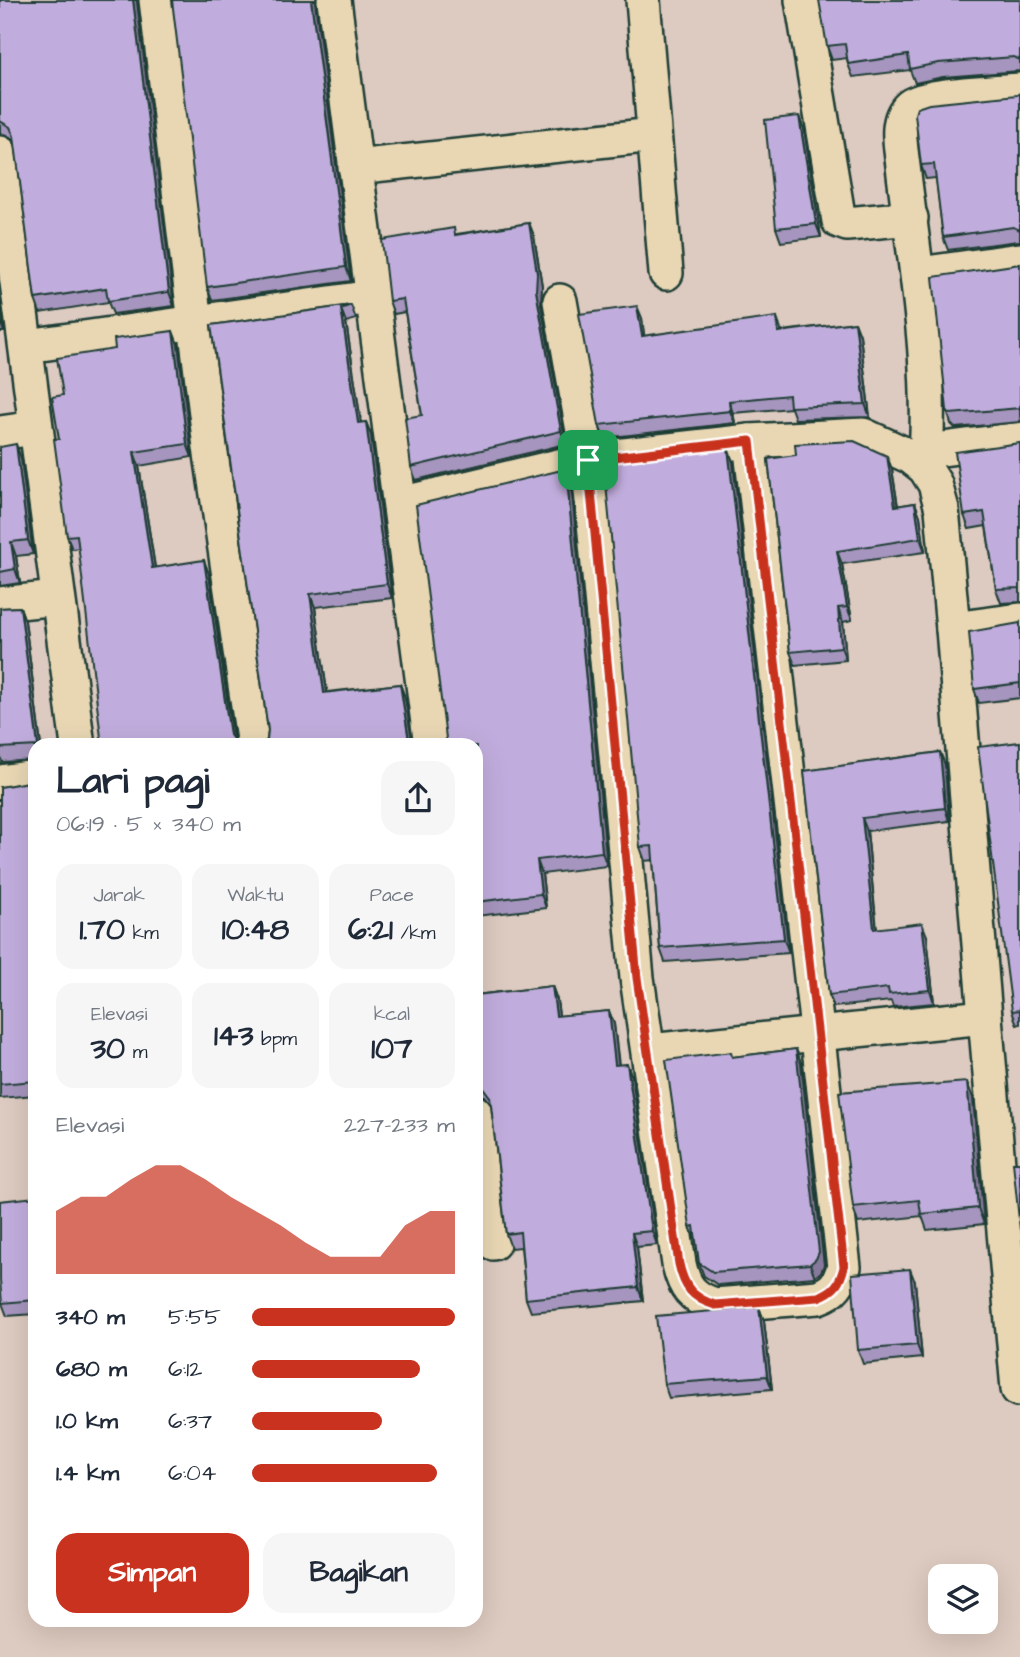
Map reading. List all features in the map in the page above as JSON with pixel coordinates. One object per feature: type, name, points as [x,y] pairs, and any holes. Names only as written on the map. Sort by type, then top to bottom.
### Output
[{"type":"street","points":[[156,0],[210,447],[253,738]]},
{"type":"street","points":[[334,0],[430,738]]},
{"type":"street","points":[[643,0],[666,273]]},
{"type":"street","points":[[802,0],[838,219],[847,224],[911,218]]},
{"type":"street","points":[[1018,1389],[942,509],[926,460],[928,400],[919,274],[899,128],[908,107],[928,99],[1020,90]]},
{"type":"street","points":[[355,167],[654,135]]},
{"type":"street","points":[[0,153],[7,267],[27,346],[35,428],[77,738]]},
{"type":"street","points":[[919,274],[1020,260]]},
{"type":"street","points":[[27,346],[197,324],[372,297]]},
{"type":"street","points":[[559,301],[588,460],[637,978],[684,1286],[701,1300],[715,1305],[806,1300],[830,1293],[840,1283],[844,1267],[750,441]]},
{"type":"street","points":[[0,433],[35,428]]},
{"type":"street","points":[[400,504],[588,460],[750,441],[863,435],[911,457],[926,460],[1020,439]]},
{"type":"street","points":[[0,604],[57,598]]},
{"type":"street","points":[[953,629],[1020,620]]},
{"type":"street","points":[[0,782],[28,778]]},
{"type":"street","points":[[649,1051],[985,1017]]},
{"type":"street","points":[[483,1163],[494,1242]]},
{"type":"building","points":[[0,0],[133,0],[169,292],[108,301],[106,288],[35,299],[14,136],[10,127],[0,121]]},
{"type":"building","points":[[172,0],[311,0],[346,267],[207,287]]},
{"type":"building","points":[[819,0],[1020,0],[1020,60],[1014,57],[938,63],[910,69],[908,55],[848,64],[845,44],[827,46]]},
{"type":"building","points":[[1020,93],[1020,230],[1013,227],[943,237],[934,164],[921,165],[915,114],[917,108],[929,104]]},
{"type":"building","points":[[799,116],[816,224],[776,228],[765,120]]},
{"type":"building","points":[[529,223],[537,273],[536,291],[561,431],[411,467],[405,418],[422,415],[403,299],[389,301],[382,240],[454,228],[455,235]]},
{"type":"building","points":[[1020,264],[1020,408],[950,414],[947,410],[933,277]]},
{"type":"building","points":[[351,305],[341,309],[358,423],[366,422],[387,584],[310,594],[324,693],[400,684],[409,738],[267,738],[211,325]]},
{"type":"building","points":[[637,306],[642,336],[777,317],[778,332],[855,322],[865,404],[790,407],[789,395],[729,401],[730,411],[599,425],[579,314]]},
{"type":"building","points":[[173,331],[187,444],[134,452],[152,568],[204,560],[232,738],[101,738],[77,535],[67,536],[54,439],[59,439],[52,397],[63,395],[57,358],[115,349],[114,339]]},
{"type":"building","points":[[854,441],[887,456],[895,506],[915,503],[920,538],[837,551],[847,607],[838,608],[841,647],[790,652],[768,459],[796,455],[795,444]]},
{"type":"building","points":[[1020,443],[1020,588],[996,589],[984,512],[964,515],[955,452]]},
{"type":"building","points":[[16,444],[28,540],[11,542],[15,569],[0,572],[0,447]]},
{"type":"building","points":[[728,448],[784,939],[660,948],[652,846],[640,847],[604,462]]},
{"type":"building","points":[[566,469],[602,852],[537,860],[541,894],[483,901],[483,738],[446,738],[416,505]]},
{"type":"building","points":[[20,607],[37,738],[28,738],[28,747],[0,748],[0,608]]},
{"type":"building","points":[[1020,623],[1020,683],[974,689],[969,632]]},
{"type":"building","points":[[1020,742],[1020,1010],[1012,1011],[978,747]]},
{"type":"building","points":[[940,752],[945,808],[862,818],[874,929],[922,923],[930,990],[889,994],[888,988],[829,995],[804,771]]},
{"type":"building","points":[[28,782],[28,1082],[0,1084],[0,787]]},
{"type":"building","points":[[552,986],[556,1016],[609,1011],[615,1065],[627,1064],[652,1231],[632,1233],[638,1287],[526,1299],[520,1232],[506,1234],[490,1097],[483,1087],[483,994]]},
{"type":"building","points":[[796,1049],[819,1252],[810,1264],[713,1272],[699,1263],[694,1226],[690,1227],[666,1060],[731,1052],[732,1057]]},
{"type":"building","points":[[967,1082],[978,1208],[921,1214],[919,1200],[853,1207],[839,1092]]},
{"type":"building","points":[[1013,1162],[1020,1162],[1020,1230]]},
{"type":"building","points":[[28,1198],[28,1301],[2,1303],[0,1201]]},
{"type":"building","points":[[910,1269],[917,1345],[858,1350],[852,1274]]},
{"type":"building","points":[[759,1307],[767,1376],[664,1384],[656,1316]]},
{"type":"route","points":[[750,441],[843,1252],[844,1267],[840,1283],[830,1293],[818,1297],[715,1305],[701,1300],[684,1286],[637,978],[588,460],[750,441]]}]
